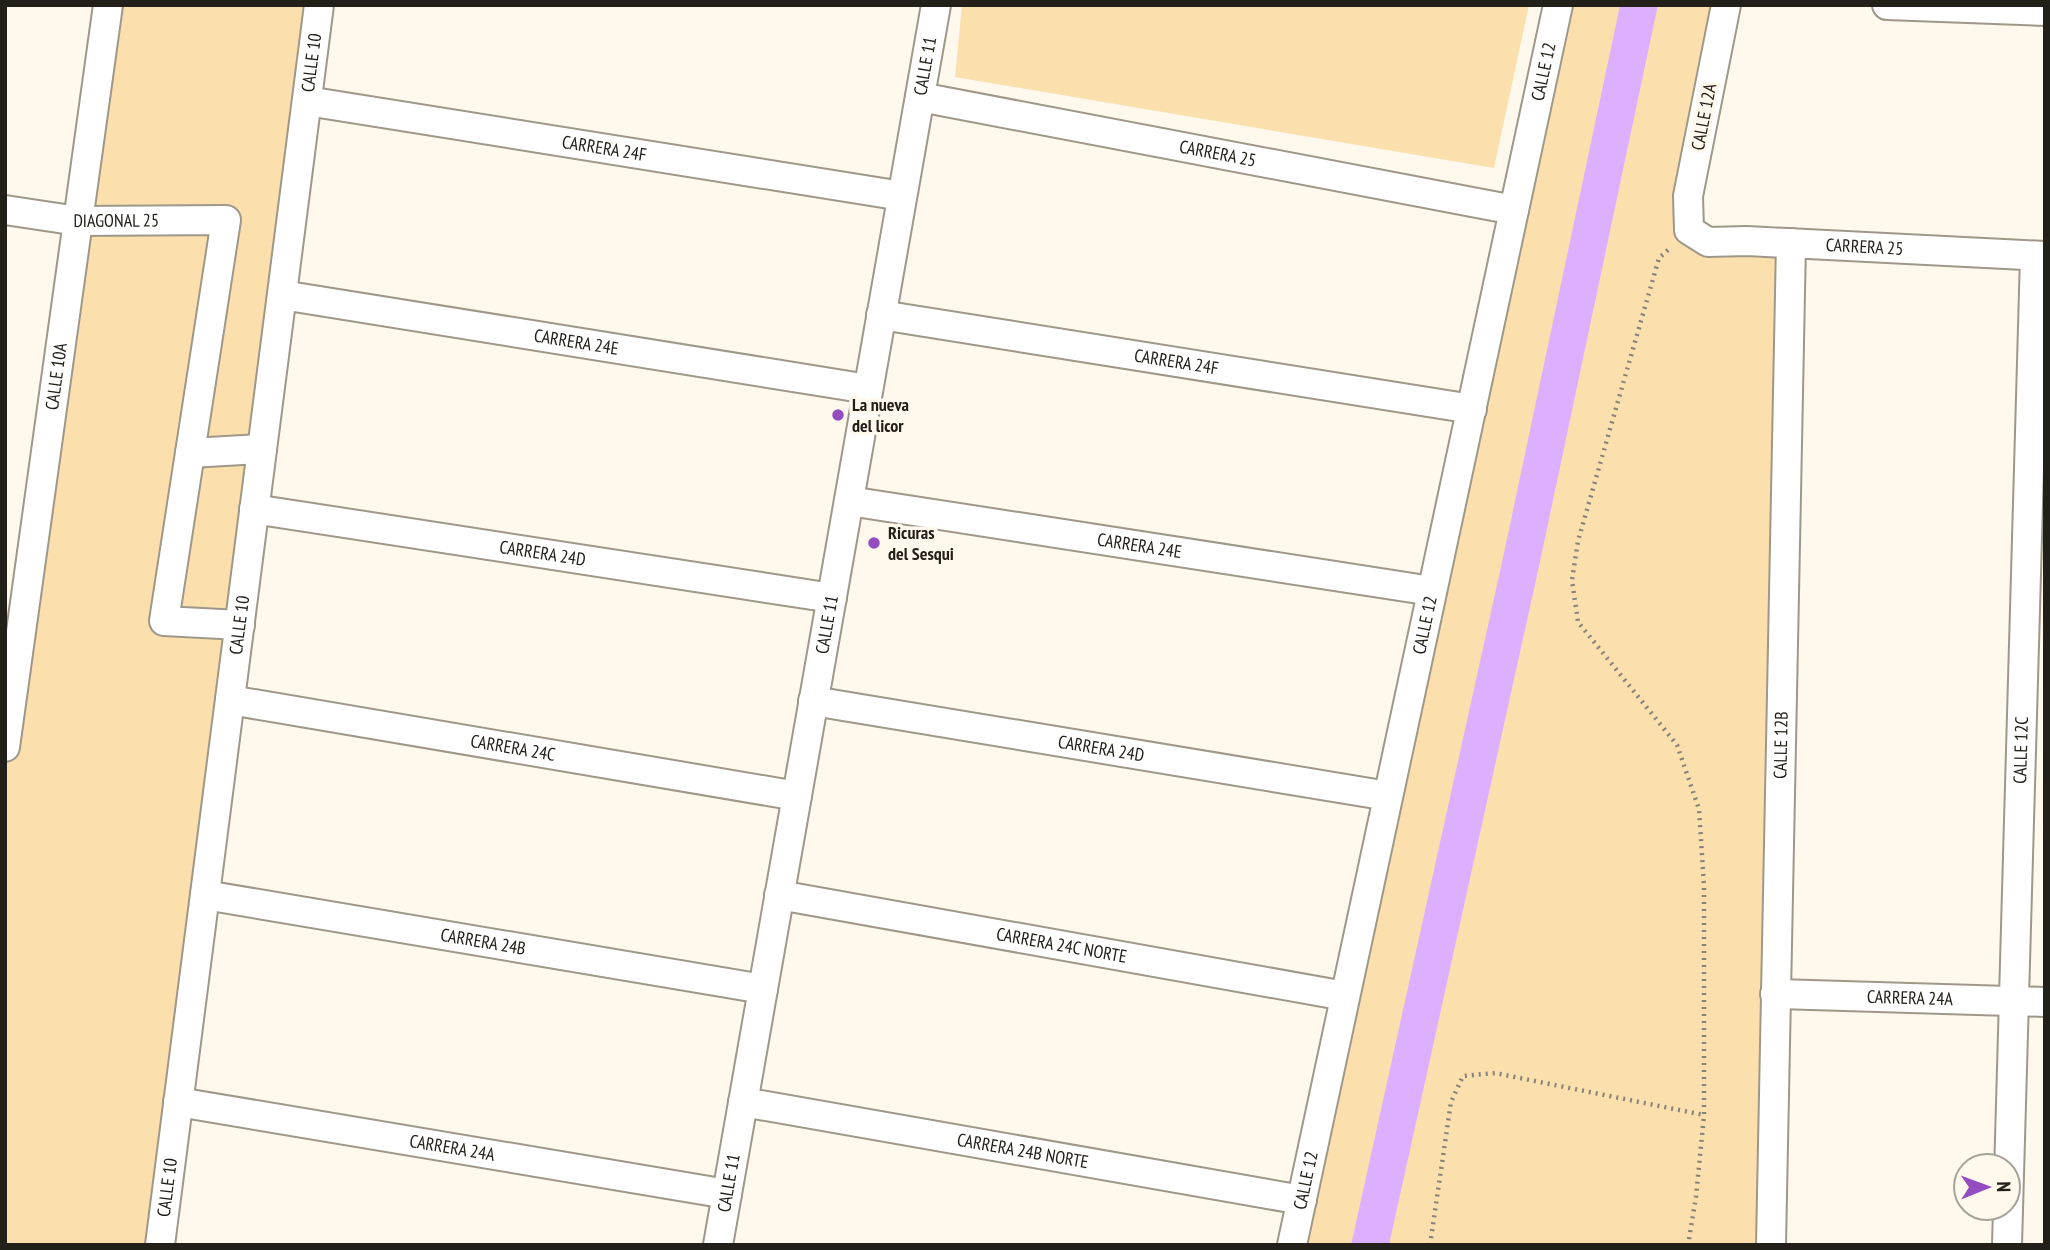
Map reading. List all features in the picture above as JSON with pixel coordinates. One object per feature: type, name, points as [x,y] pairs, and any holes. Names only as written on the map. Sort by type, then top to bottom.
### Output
[{"type":"street","name":"CALLE 10A","points":[[5,747],[108,5]]},
{"type":"street","name":"CALLE 10","points":[[160,1245],[319,5]]},
{"type":"street","name":"CALLE 11","points":[[718,1245],[936,5]]},
{"type":"street","name":"CALLE 12","points":[[1292,1245],[1558,5]]},
{"type":"street","name":"CALLE 12A","points":[[1689,230],[1688,196],[1726,5]]},
{"type":"street","points":[[1886,5],[2045,11]]},
{"type":"street","name":"CARRERA 25","points":[[920,97],[1514,210]]},
{"type":"street","name":"CARRERA 24F","points":[[307,101],[902,196]]},
{"type":"street","name":"DIAGONAL 25","points":[[5,211],[78,221],[226,220],[190,453]]},
{"type":"street","name":"CARRERA 25","points":[[1689,230],[1708,242],[1791,243],[2040,256]]},
{"type":"street","name":"CALLE 12B","points":[[1771,1245],[1791,243]]},
{"type":"street","name":"CALLE 12C","points":[[2007,1245],[2040,256]]},
{"type":"street","name":"CARRERA 24E","points":[[282,295],[868,389]]},
{"type":"street","name":"CARRERA 24F","points":[[881,315],[1472,409]]},
{"type":"street","points":[[240,625],[164,621],[190,453],[262,449]]},
{"type":"street","name":"CARRERA 24E","points":[[849,501],[1432,591]]},
{"type":"street","name":"CARRERA 24D","points":[[254,509],[832,598]]},
{"type":"street","name":"CARRERA 24C","points":[[230,700],[797,796]]},
{"type":"street","name":"CARRERA 24D","points":[[813,701],[1388,796]]},
{"type":"street","name":"CARRERA 24B","points":[[205,895],[763,989]]},
{"type":"street","name":"CARRERA 24C NORTE","points":[[779,895],[1345,996]]},
{"type":"street","name":"CARRERA 24A","points":[[1775,995],[2045,1002]]},
{"type":"street","name":"CARRERA 24A","points":[[178,1102],[727,1194]]},
{"type":"street","name":"CARRERA 24B NORTE","points":[[743,1102],[1302,1200]]},
{"type":"path","points":[[1688,1245],[1704,1115],[1704,886],[1699,809],[1677,745],[1578,622],[1573,580],[1578,541],[1659,258],[1689,230]]},
{"type":"path","points":[[1430,1245],[1451,1102],[1463,1076],[1495,1073],[1704,1115]]},
{"type":"shaded area","points":[[108,5],[319,5],[160,1245],[5,1245],[5,747]]},
{"type":"shaded area","points":[[962,5],[1529,5],[1494,168],[955,77]]},
{"type":"shaded area","points":[[1558,5],[1726,5],[1689,230],[1791,243],[1760,1245],[1292,1245]]},
{"type":"waterway","points":[[1370,1245],[1521,562],[1639,5]]},
{"type":"place","name":"La nueva del licor","points":[[838,415]]},
{"type":"place","name":"Ricuras del Sesqui","points":[[874,543]]}]
